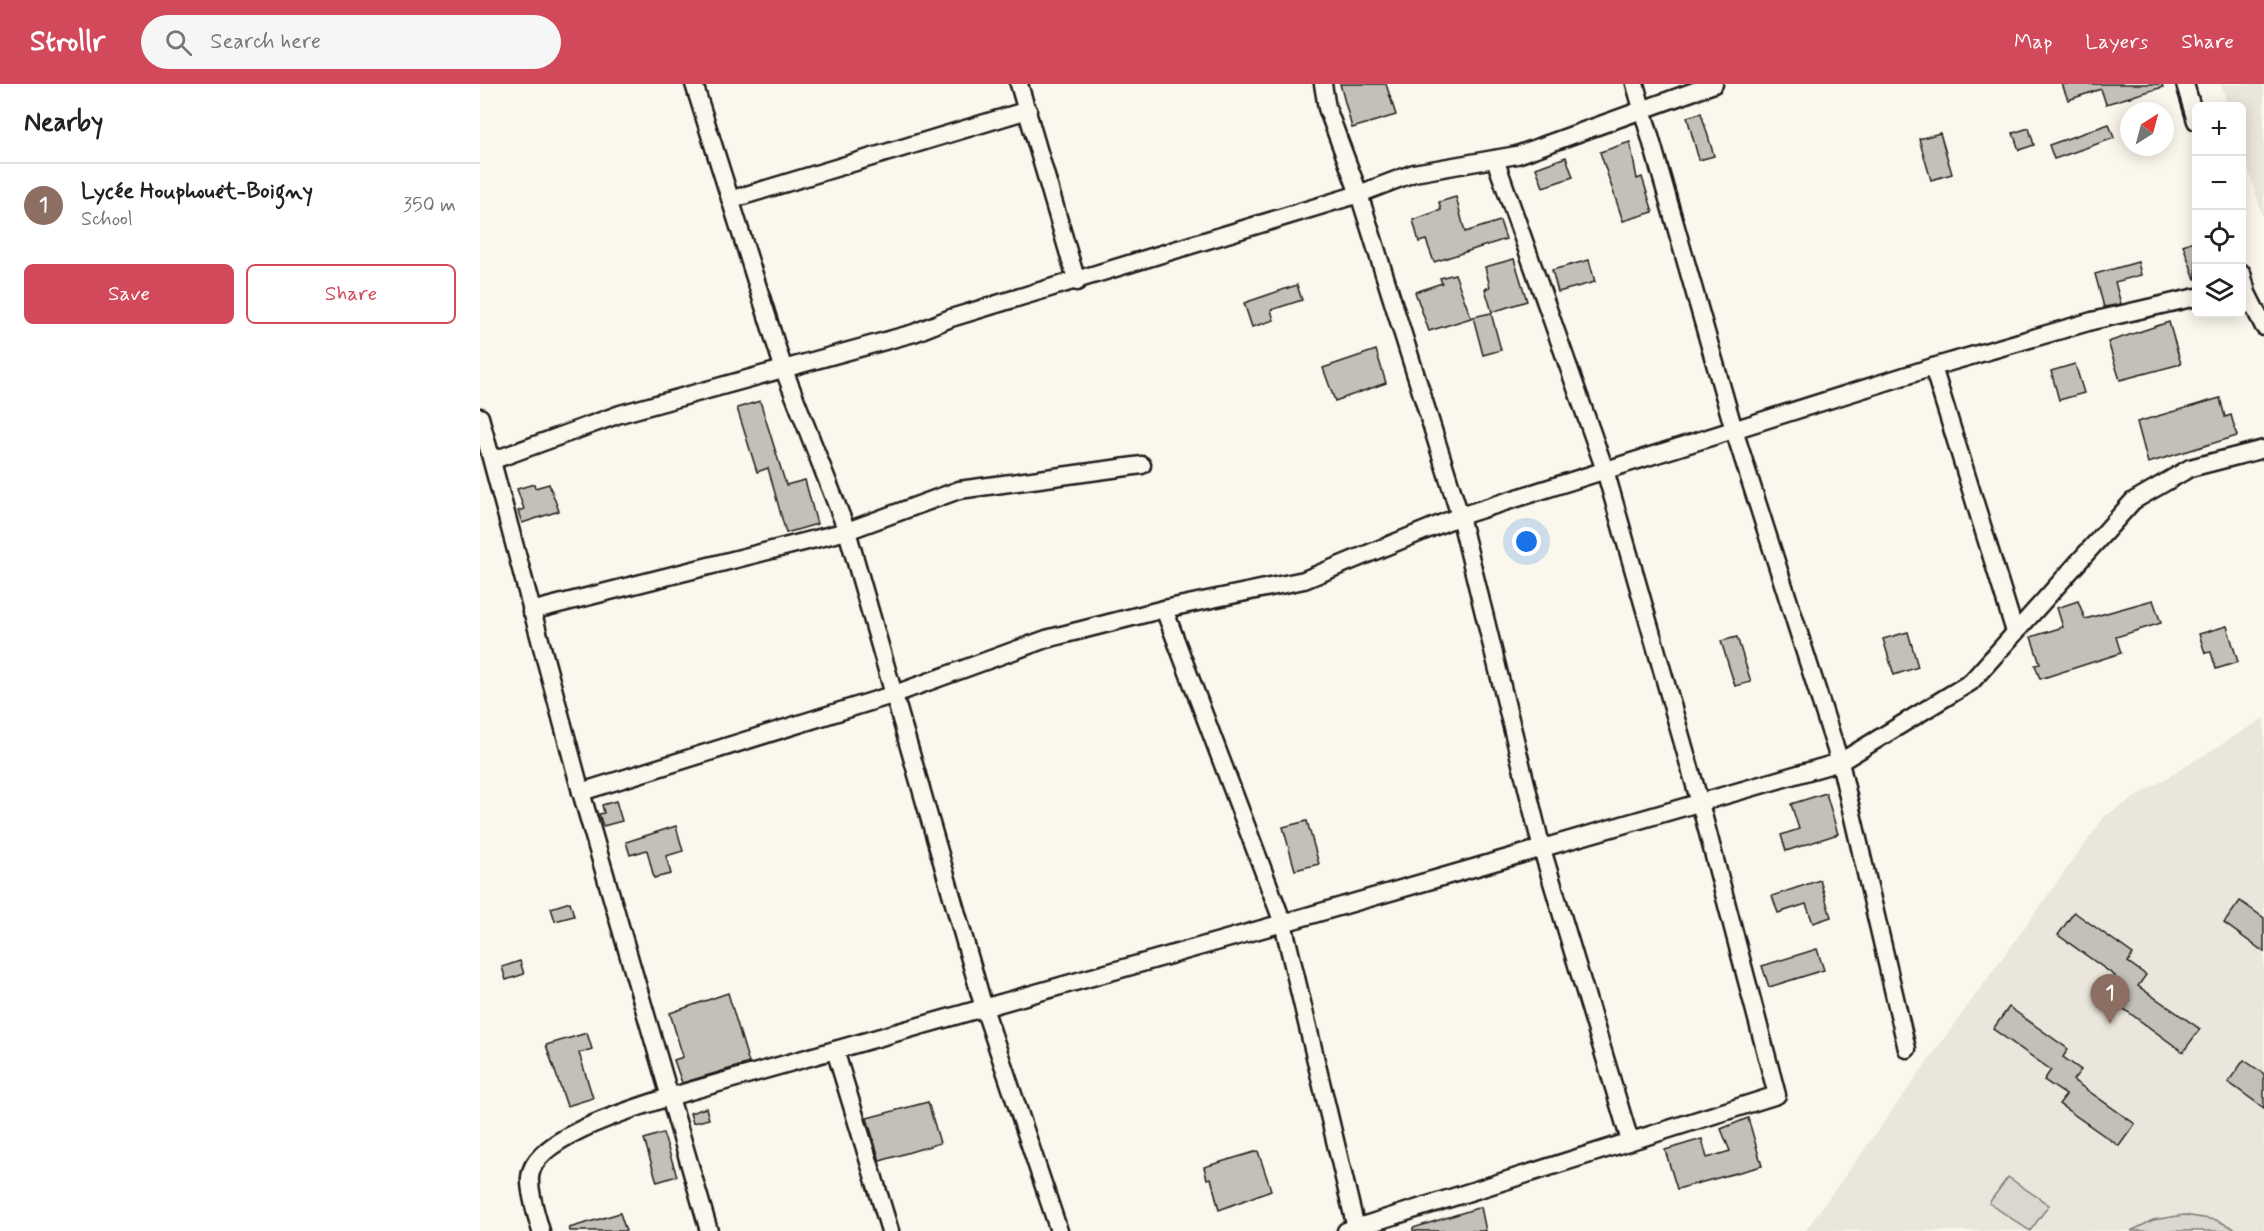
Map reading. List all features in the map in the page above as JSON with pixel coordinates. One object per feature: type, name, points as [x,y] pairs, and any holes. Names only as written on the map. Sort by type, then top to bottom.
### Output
[{"type":"street","points":[[694,84],[733,200],[784,370],[846,531],[984,1008],[1059,1231]]},
{"type":"street","points":[[1019,84],[1077,282]]},
{"type":"street","points":[[1323,84],[1327,108],[1359,194],[1460,516],[1542,849],[1630,1141]]},
{"type":"street","points":[[1635,84],[1734,429],[1840,762],[1907,1049]]},
{"type":"street","points":[[494,460],[620,414],[914,333],[951,318],[1077,282],[1359,194],[1414,172],[1517,155],[1714,84]]},
{"type":"street","points":[[2186,84],[2192,106]]},
{"type":"street","points":[[733,200],[1028,110]]},
{"type":"street","points":[[1164,609],[1283,923],[1351,1229],[1777,1095],[1700,803],[1605,470],[1495,159]]},
{"type":"street","points":[[2246,296],[2264,327]]},
{"type":"street","points":[[581,792],[892,695],[1046,639],[1164,609],[1304,580],[1460,516],[1933,367],[2092,321],[2192,298]]},
{"type":"street","points":[[1933,367],[2015,633]]},
{"type":"street","points":[[480,417],[494,460],[531,611],[581,792],[709,1231]]},
{"type":"street","points":[[541,1231],[530,1176],[543,1152],[591,1124],[669,1097],[1840,762],[1971,682],[2133,501],[2190,468],[2264,449]]},
{"type":"street","points":[[531,611],[846,531],[958,490],[1142,465]]},
{"type":"street","points":[[835,1050],[890,1231]]},
{"type":"shaded area","points":[[2221,84],[2264,84],[2264,221],[2246,162],[2246,102],[2227,102]]},
{"type":"shaded area","points":[[2264,718],[2264,1231],[1805,1231],[2105,816]]},
{"type":"shaded area","points":[[2008,1177],[2049,1205],[2030,1231],[1989,1203]]},
{"type":"shaded area","points":[[2184,1215],[2216,1220],[2240,1231],[2131,1231],[2153,1220]]},
{"type":"building","points":[[1340,84],[1386,84],[1396,115],[1352,128]]},
{"type":"building","points":[[2062,84],[2162,84],[2163,87],[2106,104],[2101,89],[2068,100]]},
{"type":"building","points":[[1701,113],[1714,156],[1699,160],[1687,117]]},
{"type":"building","points":[[2109,124],[2114,138],[2054,159],[2049,145]]},
{"type":"building","points":[[2029,128],[2034,145],[2019,150],[2013,133]]},
{"type":"building","points":[[1940,133],[1952,174],[1931,180],[1919,139]]},
{"type":"building","points":[[1630,142],[1637,179],[1642,177],[1653,212],[1623,221],[1600,152]]},
{"type":"building","points":[[1566,157],[1573,177],[1543,187],[1536,168]]},
{"type":"building","points":[[1456,197],[1465,232],[1500,221],[1506,239],[1434,262],[1426,240],[1419,242],[1413,220],[1441,210],[1439,202]]},
{"type":"building","points":[[2192,242],[2192,270],[2183,245]]},
{"type":"building","points":[[1514,259],[1527,301],[1492,312],[1485,289],[1490,287],[1485,267]]},
{"type":"building","points":[[1589,260],[1595,282],[1558,292],[1552,270]]},
{"type":"building","points":[[2138,262],[2141,275],[2115,282],[2121,304],[2104,307],[2095,274]]},
{"type":"building","points":[[1455,274],[1471,318],[1429,331],[1415,292],[1442,283],[1440,278]]},
{"type":"building","points":[[1297,285],[1302,300],[1271,310],[1274,320],[1252,327],[1244,303]]},
{"type":"building","points":[[1491,313],[1501,350],[1483,355],[1473,317]]},
{"type":"building","points":[[2169,322],[2181,364],[2120,380],[2108,342]]},
{"type":"building","points":[[1376,350],[1386,383],[1335,401],[1323,368]]},
{"type":"building","points":[[2075,364],[2084,393],[2059,400],[2051,371]]},
{"type":"building","points":[[2220,398],[2225,417],[2231,415],[2237,436],[2148,463],[2137,422]]},
{"type":"building","points":[[760,401],[786,485],[805,480],[817,524],[786,533],[768,468],[757,472],[737,408]]},
{"type":"building","points":[[534,484],[535,488],[549,484],[559,511],[522,523],[518,511],[524,509],[517,489]]},
{"type":"building","points":[[2153,600],[2161,623],[2116,637],[2121,653],[2040,679],[2035,665],[2040,664],[2031,637],[2063,627],[2057,608],[2078,601],[2085,619]]},
{"type":"building","points":[[2227,626],[2238,662],[2216,669],[2211,652],[2205,653],[2199,634]]},
{"type":"building","points":[[1908,632],[1918,667],[1894,675],[1883,639]]},
{"type":"building","points":[[1737,637],[1751,682],[1735,686],[1721,641]]},
{"type":"building","points":[[1826,793],[1838,834],[1786,851],[1781,835],[1799,829],[1791,804]]},
{"type":"building","points":[[616,801],[622,821],[603,826],[599,814],[604,813],[602,805]]},
{"type":"building","points":[[1307,821],[1319,864],[1295,870],[1283,827]]},
{"type":"building","points":[[676,826],[683,851],[666,856],[671,874],[654,878],[647,850],[630,855],[626,842]]},
{"type":"building","points":[[1820,880],[1831,917],[1813,923],[1806,904],[1778,913],[1772,896]]},
{"type":"building","points":[[2240,901],[2264,918],[2264,952],[2224,923]]},
{"type":"building","points":[[570,902],[574,916],[555,921],[551,908]]},
{"type":"building","points":[[2074,912],[2133,954],[2128,962],[2146,975],[2138,986],[2200,1029],[2183,1052],[2124,1009],[2130,1000],[2109,985],[2115,976],[2058,935]]},
{"type":"building","points":[[1817,949],[1824,970],[1769,987],[1762,966]]},
{"type":"building","points":[[520,961],[524,974],[506,980],[502,967]]},
{"type":"building","points":[[728,993],[749,1063],[682,1083],[674,1060],[683,1057],[670,1013]]},
{"type":"building","points":[[2009,1007],[2068,1049],[2063,1057],[2081,1070],[2073,1080],[2135,1124],[2119,1146],[2059,1104],[2066,1095],[2044,1080],[2051,1070],[1993,1029]]},
{"type":"building","points":[[587,1033],[592,1049],[579,1053],[593,1098],[567,1106],[546,1045]]},
{"type":"building","points":[[2244,1060],[2264,1074],[2264,1108],[2228,1082]]},
{"type":"building","points":[[928,1102],[940,1143],[880,1161],[867,1118]]},
{"type":"building","points":[[706,1108],[709,1119],[693,1123],[690,1113]]},
{"type":"building","points":[[1748,1118],[1762,1166],[1677,1189],[1665,1150],[1702,1139],[1707,1158],[1730,1151],[1721,1129]]},
{"type":"building","points":[[663,1133],[677,1176],[657,1182],[644,1139]]},
{"type":"building","points":[[1258,1151],[1271,1190],[1219,1210],[1211,1178],[1207,1179],[1204,1167]]},
{"type":"building","points":[[1481,1207],[1486,1231],[1413,1231],[1413,1228]]},
{"type":"building","points":[[620,1213],[626,1231],[570,1231],[569,1228]]},
{"type":"place","name":"Lycée Houphouët-Boigny","points":[[2110,1024]]}]
